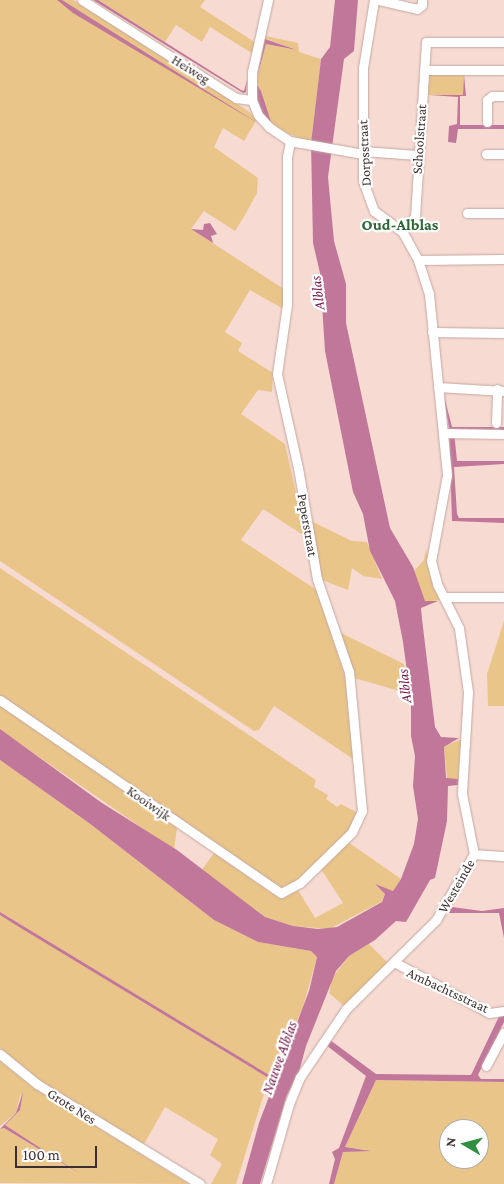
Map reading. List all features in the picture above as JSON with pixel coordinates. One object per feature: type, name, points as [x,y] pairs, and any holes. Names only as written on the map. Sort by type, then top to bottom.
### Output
[{"type":"street","name":"Heiweg","points":[[82,0],[236,98],[252,100]]},
{"type":"street","points":[[268,0],[253,63],[252,100],[263,122],[290,141],[313,146],[363,153],[417,155]]},
{"type":"street","name":"Dorpsstraat","points":[[374,0],[363,68],[363,181],[371,205],[378,216],[402,231],[428,283],[438,387],[445,433]]},
{"type":"street","points":[[379,0],[417,9],[422,5],[422,0]]},
{"type":"street","name":"Schoolstraat","points":[[402,231],[414,217],[426,42],[504,42]]},
{"type":"street","points":[[424,70],[504,70]]},
{"type":"street","points":[[487,122],[487,100],[492,96],[504,96]]},
{"type":"street","name":"Peperstraat","points":[[290,141],[286,163],[287,304],[277,374],[279,393],[298,468],[317,579],[349,672],[362,811],[352,832],[339,848],[300,883]]},
{"type":"street","points":[[486,154],[504,154]]},
{"type":"street","points":[[468,213],[504,213]]},
{"type":"street","points":[[418,260],[504,259]]},
{"type":"street","points":[[432,332],[504,333]]},
{"type":"street","points":[[438,387],[502,389],[496,423]]},
{"type":"street","points":[[445,433],[504,434]]},
{"type":"street","name":"Westeinde","points":[[266,1184],[289,1104],[300,1077],[346,1009],[436,920],[474,854],[462,794],[468,692],[459,628],[444,597],[431,561],[447,484],[445,433]]},
{"type":"street","points":[[444,597],[504,597]]},
{"type":"street","name":"Kooiwijk","points":[[0,700],[269,887],[280,892],[300,883]]},
{"type":"street","points":[[474,854],[504,856]]},
{"type":"street","name":"Ambachtsstraat","points":[[394,962],[490,1013],[503,1010]]},
{"type":"street","points":[[486,1066],[504,1032]]},
{"type":"street","name":"Grote Nes","points":[[0,1054],[37,1084],[200,1184]]},
{"type":"shaded area","points":[[0,0],[73,0],[247,110],[257,119],[244,141],[223,128],[214,147],[258,178],[257,193],[245,215],[235,231],[204,211],[191,229],[284,289],[285,310],[250,290],[225,332],[242,343],[238,351],[273,373],[272,392],[258,390],[241,414],[285,444],[306,537],[263,509],[241,540],[318,591],[345,677],[353,759],[274,706],[259,730],[254,731],[0,561]]},
{"type":"shaded area","points":[[57,0],[62,0],[259,124],[73,13]]},
{"type":"shaded area","points":[[93,0],[98,0],[241,90],[244,91],[247,80],[246,92],[243,93]]},
{"type":"shaded area","points":[[98,0],[205,0],[200,7],[256,43],[253,54],[210,27],[202,42],[176,25],[165,42]]},
{"type":"shaded area","points":[[335,0],[358,0],[354,51],[344,59],[328,177],[334,241],[346,284],[346,323],[390,528],[413,567],[425,601],[438,601],[421,608],[422,619],[435,727],[441,737],[459,738],[444,747],[446,778],[458,779],[458,785],[448,786],[447,821],[435,878],[430,880],[406,922],[396,921],[375,940],[349,956],[336,971],[306,1046],[299,1072],[287,1095],[260,1184],[242,1184],[259,1123],[309,991],[317,957],[311,951],[258,942],[214,920],[89,823],[0,760],[0,729],[102,803],[177,850],[265,917],[293,926],[318,929],[337,927],[382,902],[385,894],[375,884],[393,891],[401,879],[414,844],[418,819],[413,786],[415,756],[411,736],[411,701],[403,642],[395,601],[370,551],[363,514],[353,492],[325,351],[320,273],[313,243],[311,143],[321,59],[330,47]]},
{"type":"shaded area","points":[[266,36],[298,43],[299,52],[321,59],[311,143],[271,126],[273,124],[266,116],[261,91],[256,83],[266,44],[297,50],[267,39],[254,66]]},
{"type":"shaded area","points":[[265,39],[297,50],[266,44],[257,78]]},
{"type":"shaded area","points":[[432,73],[464,74],[463,95],[425,95],[427,75]]},
{"type":"shaded area","points":[[464,74],[466,96],[460,96],[460,125],[504,125],[504,129],[458,129],[456,143],[448,142],[449,126],[457,124],[458,97],[430,95],[463,95]]},
{"type":"shaded area","points":[[256,83],[261,91],[272,125],[259,111]]},
{"type":"shaded area","points":[[210,223],[217,234],[211,236],[213,243],[191,229],[203,230],[204,224]]},
{"type":"shaded area","points":[[443,392],[452,427],[504,427],[504,430],[454,431],[457,461],[504,461],[504,464],[454,467],[457,514],[459,518],[504,518],[504,523],[452,521],[449,428]]},
{"type":"shaded area","points":[[311,521],[352,541],[367,542],[382,579],[363,576],[352,568],[348,590],[322,580]]},
{"type":"shaded area","points":[[426,549],[431,579],[441,600],[425,602],[414,571],[424,560]]},
{"type":"shaded area","points":[[0,568],[316,780],[314,787],[328,795],[326,799],[337,807],[341,804],[358,813],[349,833],[299,882],[281,888],[0,698]]},
{"type":"shaded area","points":[[504,621],[504,706],[488,706],[487,674]]},
{"type":"shaded area","points":[[341,633],[404,664],[410,694],[354,678]]},
{"type":"shaded area","points":[[0,704],[177,828],[174,850],[3,732],[0,729]]},
{"type":"shaded area","points":[[461,739],[458,779],[447,779],[444,747]]},
{"type":"shaded area","points":[[0,760],[89,823],[214,920],[258,942],[311,951],[317,957],[303,1007],[294,1027],[290,1026],[262,1100],[236,1184],[211,1184],[222,1164],[210,1155],[218,1139],[165,1107],[143,1146],[36,1078],[0,1048],[0,915],[267,1077],[268,1075],[0,912]]},
{"type":"shaded area","points":[[348,842],[401,879],[393,891],[375,885],[385,894],[381,902],[329,929],[293,926],[265,917],[201,871],[214,853],[273,894],[288,895],[298,890],[315,918],[343,903],[321,869]]},
{"type":"shaded area","points":[[452,907],[482,911],[504,908],[504,938],[499,913],[448,913]]},
{"type":"shaded area","points":[[0,912],[269,1075],[267,1077],[19,927],[0,915]]},
{"type":"shaded area","points":[[369,944],[388,963],[345,1007],[329,993],[332,978],[349,956]]},
{"type":"shaded area","points":[[504,1006],[504,1022],[478,1075],[481,1079],[504,1079],[504,1082],[376,1080],[345,1147],[371,1151],[343,1152],[334,1184],[329,1184],[335,1159],[332,1152],[339,1148],[366,1076],[326,1045],[330,1040],[376,1074],[471,1075]]},
{"type":"shaded area","points":[[0,1061],[31,1086],[189,1184],[0,1183],[0,1129],[4,1128],[78,1174],[5,1125],[20,1110],[21,1092],[16,1113],[0,1126]]},
{"type":"shaded area","points":[[376,1080],[504,1082],[504,1184],[334,1184],[343,1152],[367,1150],[345,1147]]},
{"type":"shaded area","points":[[23,1092],[20,1110],[5,1125],[80,1174],[4,1128],[0,1129],[16,1113]]},
{"type":"district","name":"Oud-Alblas","points":[[400,225]]},
{"type":"water label","name":"Alblas","points":[[318,293]]},
{"type":"water label","name":"Alblas","points":[[405,686]]},
{"type":"water label","name":"Nauwe Alblas","points":[[280,1058]]}]
